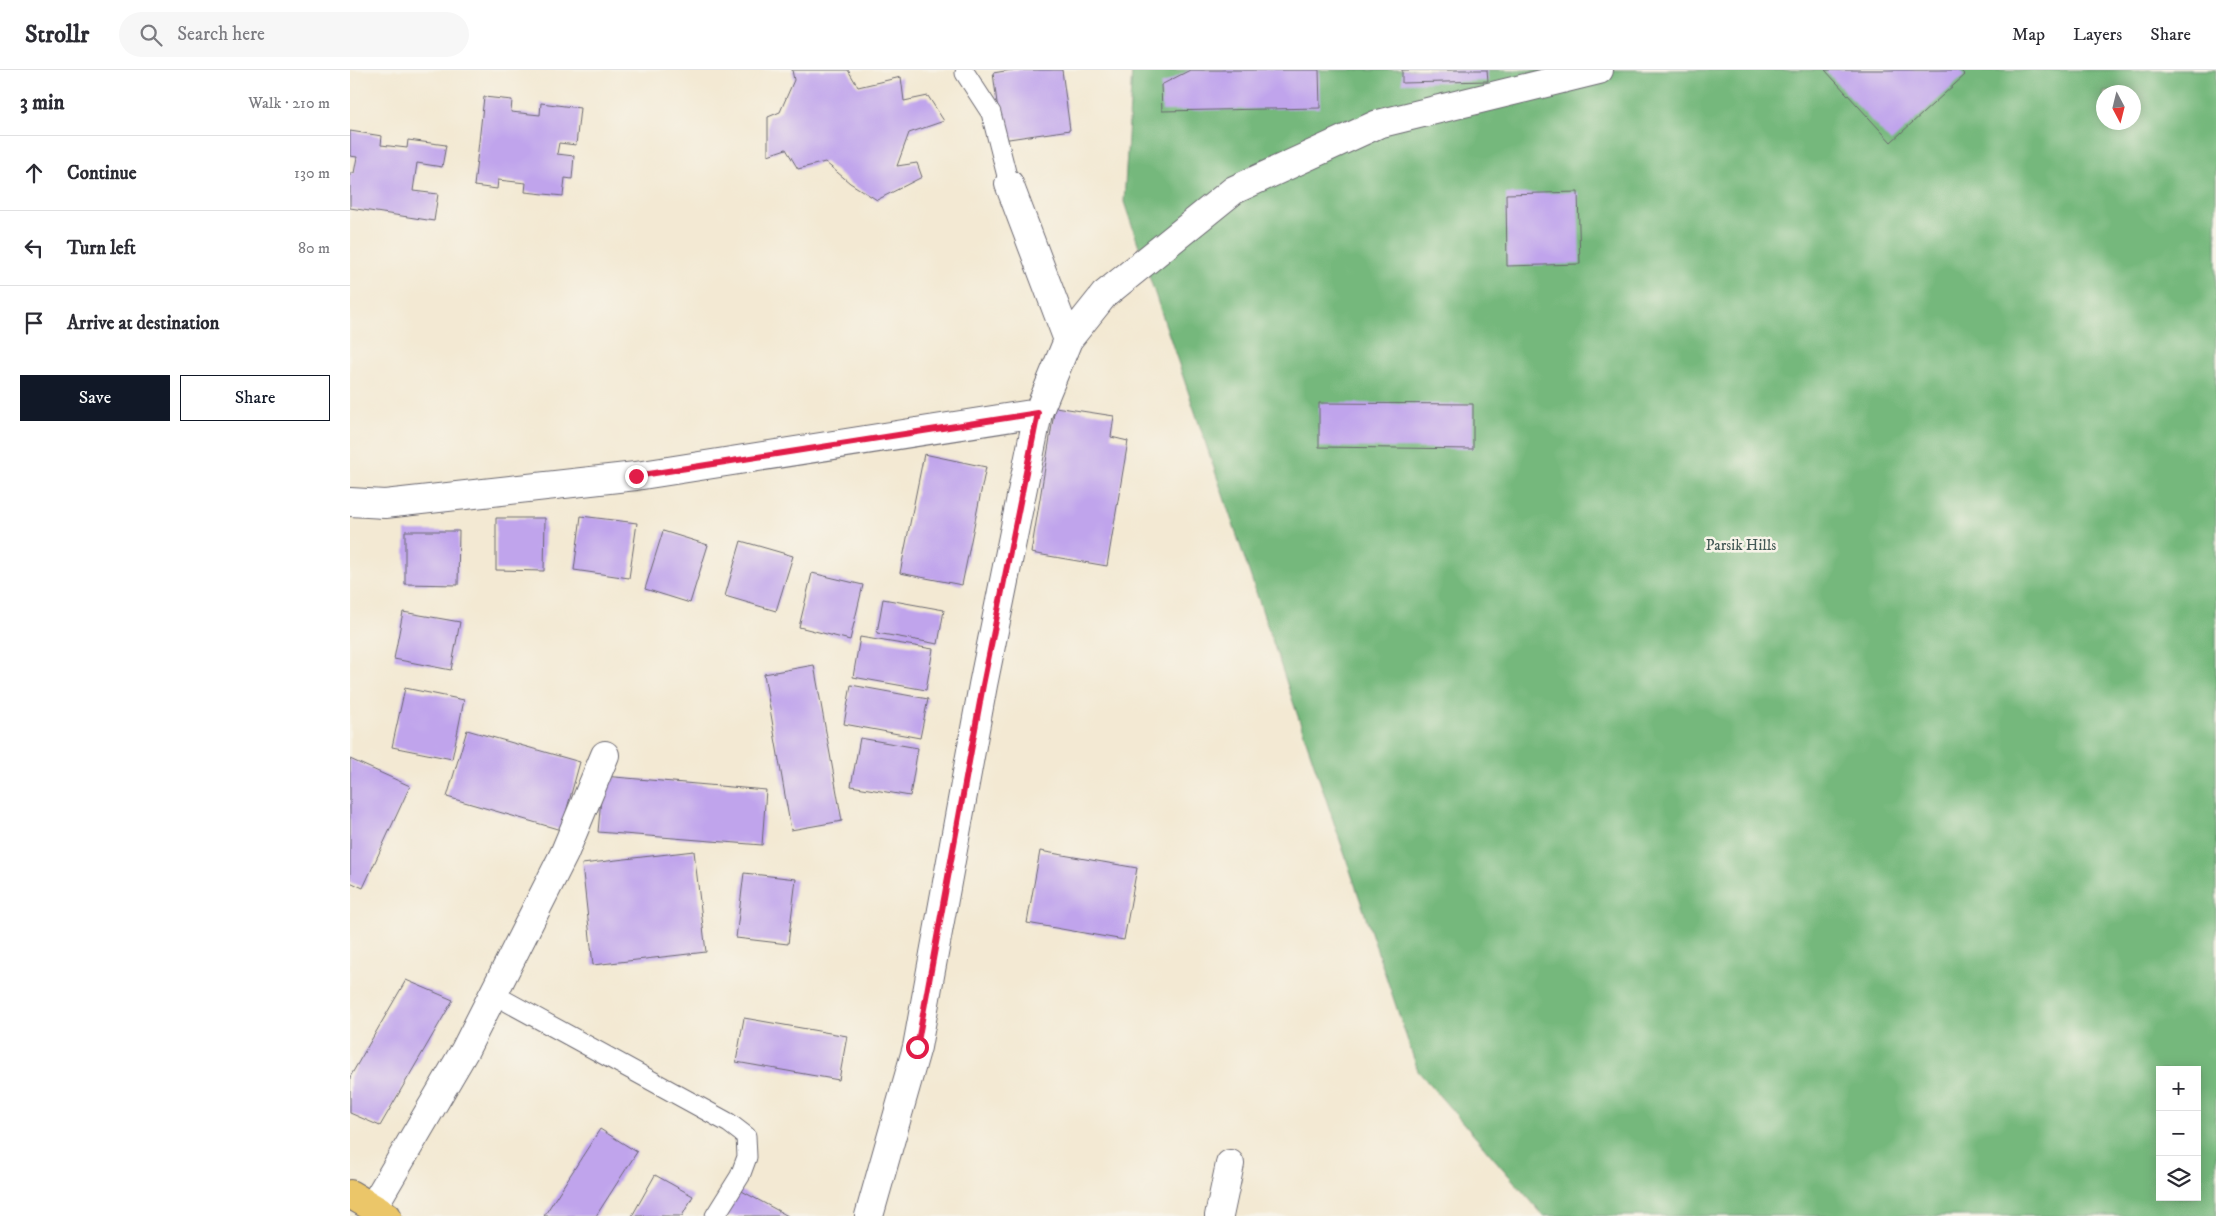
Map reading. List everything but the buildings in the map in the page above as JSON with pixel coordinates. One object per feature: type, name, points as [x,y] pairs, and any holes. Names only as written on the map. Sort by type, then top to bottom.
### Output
[{"type":"street","points":[[869,1216],[917,1047],[983,685],[1038,413],[1068,340],[1104,295],[1234,190],[1378,124],[1598,70]]},
{"type":"street","points":[[1009,184],[1068,340]]},
{"type":"street","points":[[350,502],[385,504],[636,476],[1038,413]]},
{"type":"street","points":[[370,1206],[465,1050],[564,854],[605,755]]},
{"type":"street","points":[[1219,1216],[1230,1164]]},
{"type":"lane","points":[[965,71],[991,113],[1009,184]]},
{"type":"lane","points":[[493,994],[720,1118],[746,1136],[747,1158],[740,1176],[714,1216]]},
{"type":"green space","name":"Parsik Hills","points":[[1132,70],[2216,70],[2216,1216],[1544,1216],[1418,1071],[1124,202]]},
{"type":"route","points":[[636,476],[1038,413],[983,685],[917,1047]]}]
